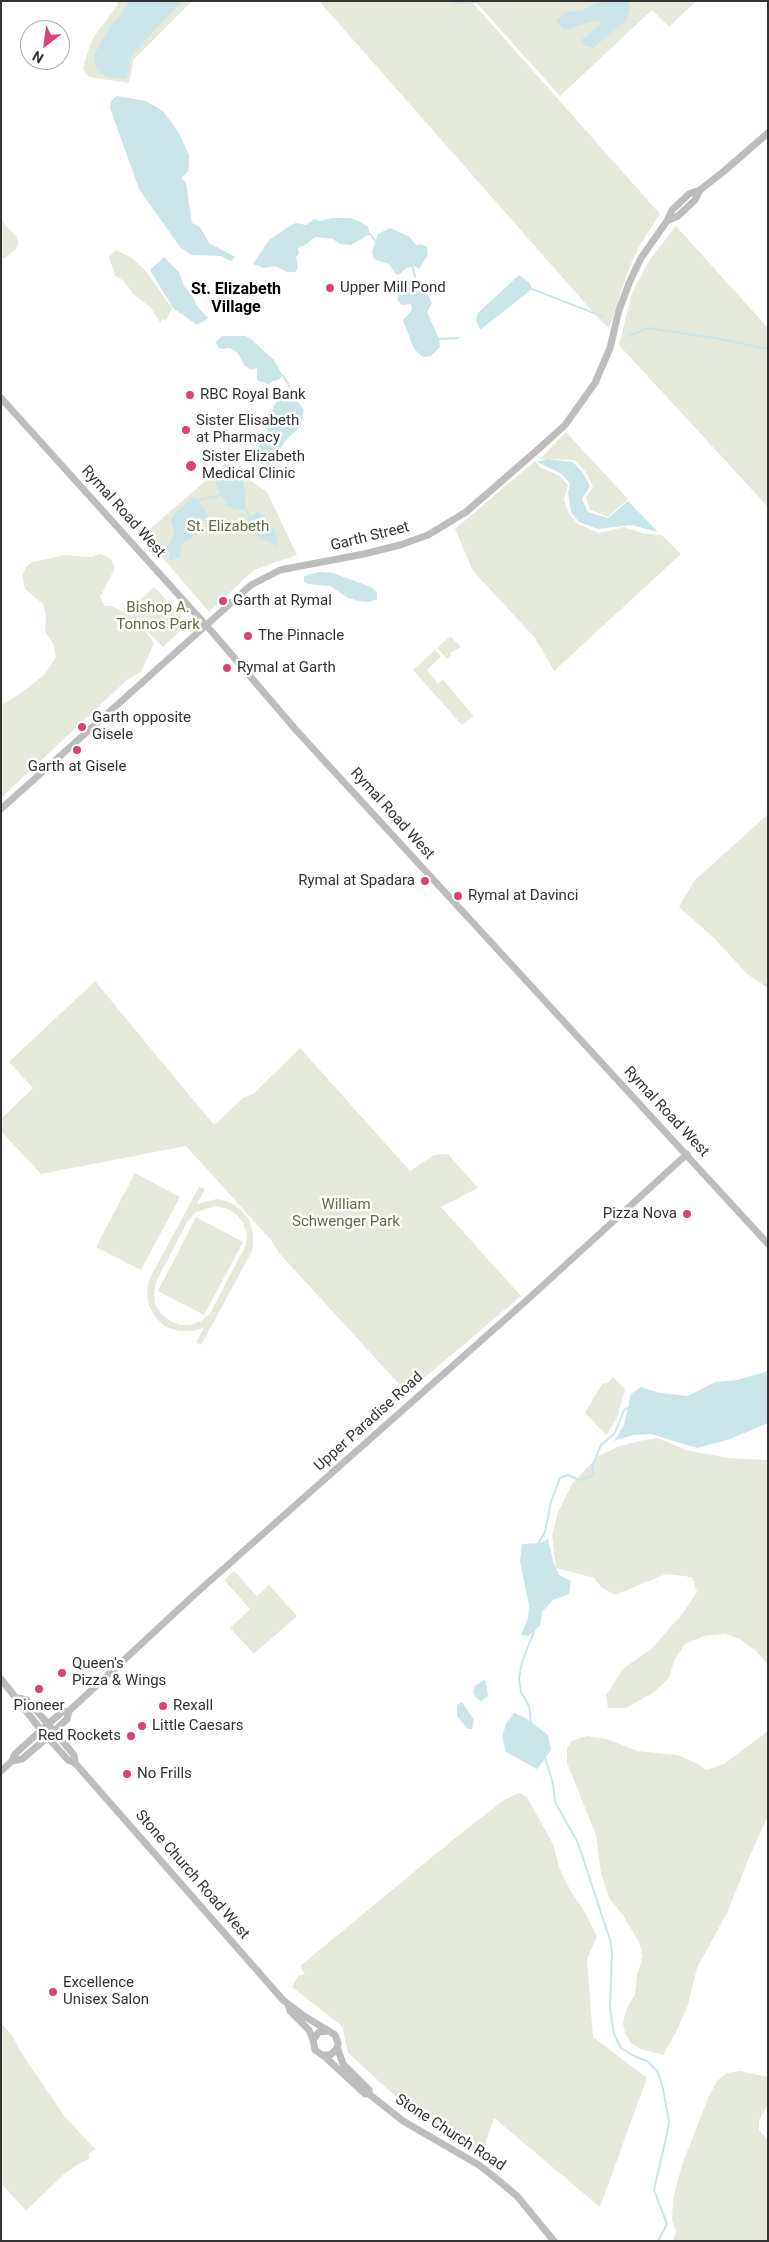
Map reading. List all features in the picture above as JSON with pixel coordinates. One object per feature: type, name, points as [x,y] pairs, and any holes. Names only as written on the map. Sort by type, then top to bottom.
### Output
[{"type":"main road","name":"Garth Street","points":[[1,809],[206,624],[251,586],[275,572],[400,545],[428,535],[472,508],[564,425],[586,398],[604,366],[619,310],[632,276],[672,210],[689,194],[700,190],[768,133]]},
{"type":"main road","name":"Rymal Road West","points":[[1,398],[206,624],[296,730],[768,1244]]},
{"type":"main road","name":"Upper Paradise Road","points":[[12,1761],[22,1759],[48,1737],[67,1719],[70,1711],[194,1595],[528,1300],[687,1154]]},
{"type":"main road","name":"Stone Church Road West","points":[[1,1679],[18,1698],[21,1705],[41,1730],[68,1760],[75,1763],[288,2005]]},
{"type":"main road","name":"Stone Church Road West","points":[[18,1698],[27,1700],[74,1755],[75,1763]]},
{"type":"main road","name":"Upper Paradise Road","points":[[1,1771],[12,1761],[15,1754],[41,1730],[62,1712],[70,1711]]},
{"type":"main road","points":[[288,2005],[336,2037],[338,2047],[332,2054],[324,2056],[315,2050],[309,2030],[290,2011],[288,2005]]},
{"type":"main road","points":[[313,2040],[319,2032],[329,2031]]},
{"type":"main road","name":"Stone Church Road","points":[[338,2047],[343,2064],[369,2090],[369,2094]]},
{"type":"main road","name":"Stone Church Road","points":[[324,2056],[365,2094],[369,2094],[403,2121],[478,2165],[498,2180],[517,2196],[554,2241]]},
{"type":"green space","points":[[116,1],[192,1],[134,59],[129,83],[89,77],[83,69],[93,38],[118,4]]},
{"type":"green space","points":[[319,1],[471,1],[660,214],[640,245],[630,266],[609,328],[599,319]]},
{"type":"green space","points":[[475,1],[696,1],[669,27],[652,10],[560,96]]},
{"type":"green space","points":[[1,220],[17,237],[18,243],[16,249],[4,259],[1,256]]},
{"type":"green space","points":[[676,226],[768,328],[768,507],[619,345],[632,293],[650,259]]},
{"type":"green space","points":[[116,250],[132,258],[145,270],[172,308],[166,321],[163,319],[160,322],[150,307],[133,294],[124,281],[115,276],[109,257]]},
{"type":"green space","points":[[566,432],[628,499],[608,517],[590,510],[586,498],[593,486],[585,471],[574,460],[540,459]]},
{"type":"green space","points":[[535,461],[541,468],[560,476],[568,485],[564,499],[569,514],[578,524],[599,533],[624,527],[642,533],[662,535],[681,554],[554,671],[535,638],[473,571],[455,529]]},
{"type":"green space","name":"St. Elizabeth","points":[[226,463],[267,492],[297,555],[254,570],[209,612],[143,535]]},
{"type":"green space","name":"Bishop A. Tonnos Park","points":[[101,554],[111,559],[115,568],[100,597],[105,606],[112,606],[133,617],[128,611],[154,587],[188,623],[163,647],[139,623],[154,643],[141,672],[128,679],[1,798],[1,705],[17,696],[45,674],[56,657],[53,644],[45,631],[46,615],[43,604],[25,589],[22,576],[26,567],[32,562],[65,555],[91,557]]},
{"type":"green space","points":[[450,636],[461,647],[450,653],[451,655],[447,659],[437,648]]},
{"type":"green space","points":[[435,650],[441,656],[427,670],[438,684],[443,680],[474,716],[462,725],[413,670]]},
{"type":"green space","points":[[768,814],[768,988],[747,974],[715,939],[679,907],[694,881]]},
{"type":"green space","name":"William Schwenger Park","points":[[95,981],[214,1125],[243,1098],[253,1094],[300,1048],[410,1171],[434,1155],[448,1154],[478,1188],[441,1207],[521,1296],[409,1391],[399,1384],[279,1253],[271,1240],[186,1146],[41,1174],[1,1131],[1,1119],[33,1088],[9,1062]]},
{"type":"green space","points":[[135,1173],[180,1197],[141,1270],[96,1247]]},
{"type":"green space","points":[[199,1187],[205,1189],[197,1204],[217,1199],[230,1202],[241,1210],[249,1220],[253,1233],[253,1247],[250,1255],[201,1345],[196,1342],[204,1328],[192,1331],[179,1331],[166,1327],[156,1318],[149,1306],[147,1293],[149,1280]],"holes":[[[216,1206],[228,1209],[237,1215],[243,1223],[247,1234],[246,1245],[210,1314],[201,1321],[191,1325],[180,1325],[170,1321],[161,1314],[155,1304],[154,1293],[156,1282],[187,1222],[196,1212]]]},
{"type":"green space","points":[[196,1217],[243,1242],[204,1315],[158,1291]]},
{"type":"green space","points":[[613,1377],[625,1389],[616,1420],[606,1435],[585,1413],[602,1384],[607,1383]]},
{"type":"green space","points":[[657,1438],[689,1451],[730,1458],[768,1460],[768,1665],[756,1651],[740,1639],[725,1634],[704,1636],[685,1644],[674,1661],[669,1678],[654,1692],[626,1708],[608,1708],[606,1695],[624,1668],[651,1649],[683,1613],[697,1592],[692,1577],[666,1574],[615,1595],[601,1587],[594,1578],[556,1568],[552,1536],[558,1512],[572,1484],[598,1456],[620,1446]]},
{"type":"green space","points":[[234,1571],[257,1596],[269,1585],[297,1616],[254,1654],[230,1628],[250,1609],[224,1580]]},
{"type":"green space","points":[[768,1731],[768,1816],[728,1911],[697,1968],[688,2005],[675,2034],[663,2055],[641,2049],[631,2043],[625,2033],[623,2023],[626,2010],[635,1994],[637,1975],[643,1956],[639,1942],[624,1917],[609,1898],[601,1873],[596,1835],[567,1763],[567,1748],[572,1741],[587,1736],[607,1739],[637,1751],[678,1755],[706,1770],[724,1764]]},
{"type":"green space","points":[[519,1793],[527,1797],[553,1844],[559,1867],[597,1937],[587,1959],[593,2037],[647,2078],[600,2207],[494,2118],[481,2156],[406,2106],[348,2053],[342,2026],[292,1987],[298,1976],[305,1974],[300,1966],[460,1834],[504,1800]]},
{"type":"green space","points":[[1,2023],[12,2035],[22,2054],[65,2117],[95,2149],[89,2154],[89,2159],[63,2175],[26,2211],[1,2183]]},
{"type":"green space","points":[[740,2071],[768,2077],[768,2104],[759,2120],[759,2130],[768,2140],[768,2241],[673,2241],[676,2231],[672,2221],[673,2198],[683,2162],[709,2096],[717,2081],[727,2073]]},
{"type":"water","points":[[129,1],[182,1],[132,55],[126,79],[102,75],[96,69],[94,55],[111,25],[121,15]]},
{"type":"water","points":[[601,1],[628,1],[631,7],[626,20],[593,48],[583,45],[581,40],[601,25],[601,22],[597,20],[564,30],[556,21],[567,12],[582,10]]},
{"type":"water","points":[[117,96],[146,101],[163,111],[179,133],[189,155],[189,170],[182,178],[186,183],[192,223],[200,227],[209,243],[235,257],[231,261],[221,256],[191,255],[180,247],[139,189],[110,108],[111,101]]},
{"type":"water","points":[[332,218],[350,218],[361,222],[368,227],[370,234],[351,245],[340,244],[333,239],[315,237],[307,244],[298,248],[299,254],[296,257],[298,268],[295,272],[287,272],[275,266],[264,268],[253,264],[269,240],[288,227],[296,223],[306,225],[314,219],[320,221]]},
{"type":"water","points":[[390,228],[410,237],[416,245],[422,244],[427,247],[428,255],[419,269],[415,266],[406,268],[399,275],[396,274],[389,264],[376,260],[373,257],[372,252],[378,234]]},
{"type":"water","points":[[164,257],[179,272],[184,286],[192,295],[197,306],[208,318],[203,322],[197,325],[173,308],[150,270]]},
{"type":"water","points":[[519,275],[530,283],[532,289],[480,330],[476,320],[478,313]]},
{"type":"water","points":[[416,280],[423,283],[432,303],[427,312],[439,339],[440,347],[431,356],[423,357],[414,349],[403,320],[412,310],[411,304],[402,305],[397,300],[400,287],[405,281]]},
{"type":"water","points":[[222,336],[246,336],[274,360],[283,376],[278,380],[272,381],[270,385],[257,380],[257,368],[251,370],[245,366],[237,352],[230,348],[222,349],[218,347],[216,342]]},
{"type":"water","points":[[290,391],[304,410],[300,427],[287,439],[273,459],[256,458],[255,453],[269,427],[273,407],[282,394]]},
{"type":"water","points":[[547,459],[573,462],[583,473],[590,486],[582,499],[588,512],[608,518],[628,501],[658,532],[631,525],[598,529],[579,522],[571,512],[568,493],[570,483],[560,473],[537,462]]},
{"type":"water","points":[[235,474],[241,478],[245,489],[246,510],[235,510],[227,505],[215,483],[225,476]]},
{"type":"water","points":[[195,497],[209,516],[198,522],[191,539],[182,543],[180,557],[169,561],[170,553],[167,547],[175,533],[171,521],[174,515],[191,498]]},
{"type":"water","points":[[257,512],[264,516],[275,530],[278,546],[263,540],[248,529],[246,521]]},
{"type":"water","points":[[319,572],[333,573],[371,587],[377,592],[377,599],[368,602],[359,601],[348,598],[330,586],[304,582],[304,576]]},
{"type":"water","points":[[768,1371],[768,1423],[730,1439],[697,1448],[651,1434],[633,1435],[614,1441],[624,1425],[631,1394],[641,1387],[660,1393],[688,1396],[715,1382],[738,1380]]},
{"type":"water","points":[[548,1539],[553,1561],[559,1575],[571,1581],[569,1594],[553,1600],[542,1612],[540,1626],[528,1636],[521,1635],[528,1618],[529,1605],[520,1562],[522,1544],[541,1543]]},
{"type":"water","points":[[484,1680],[488,1696],[481,1701],[475,1697],[473,1691],[475,1686]]},
{"type":"water","points":[[462,1702],[474,1720],[472,1729],[468,1729],[457,1716],[457,1705]]},
{"type":"water","points":[[514,1713],[526,1718],[548,1735],[551,1750],[537,1769],[506,1752],[502,1737],[506,1724]]},
{"type":"waterway","points":[[455,3],[478,2]]},
{"type":"waterway","points":[[370,234],[376,242]]},
{"type":"waterway","points":[[412,265],[416,280]]},
{"type":"waterway","points":[[532,289],[604,317]]},
{"type":"waterway","points":[[631,335],[648,328],[720,339],[768,349]]},
{"type":"waterway","points":[[439,339],[458,338]]},
{"type":"waterway","points":[[283,376],[289,385],[290,391]]},
{"type":"waterway","points":[[198,500],[221,495]]},
{"type":"waterway","points":[[246,510],[250,517]]},
{"type":"waterway","points":[[538,1544],[545,1532],[551,1502],[560,1478],[568,1475],[579,1480],[593,1476],[592,1467],[601,1445],[615,1433],[624,1410],[632,1406]]},
{"type":"waterway","points":[[531,1723],[529,1706],[521,1692],[519,1679],[522,1662],[535,1629]]},
{"type":"waterway","points":[[545,1757],[553,1784],[555,1802],[578,1843],[610,1940],[612,1952],[610,2008],[614,2034],[621,2048],[647,2061],[658,2072],[663,2089],[669,2121],[654,2190],[667,2224],[658,2241]]},
{"type":"place","name":"Upper Mill Pond","points":[[330,288]]},
{"type":"place","name":"RBC Royal Bank","points":[[190,395]]},
{"type":"place","name":"Sister Elisabeth at Pharmacy","points":[[186,430]]},
{"type":"place","name":"Sister Elizabeth Medical Clinic","points":[[191,466]]},
{"type":"place","name":"Garth at Rymal","points":[[223,601]]},
{"type":"place","name":"The Pinnacle","points":[[248,636]]},
{"type":"place","name":"Rymal at Garth","points":[[227,668]]},
{"type":"place","name":"Garth opposite Gisele","points":[[82,727]]},
{"type":"place","name":"Garth at Gisele","points":[[77,750]]},
{"type":"place","name":"Rymal at Spadara","points":[[425,881]]},
{"type":"place","name":"Rymal at Davinci","points":[[458,896]]},
{"type":"place","name":"Pizza Nova","points":[[687,1214]]},
{"type":"place","name":"Queen's Pizza & Wings","points":[[62,1673]]},
{"type":"place","name":"Pioneer","points":[[39,1689]]},
{"type":"place","name":"Rexall","points":[[163,1706]]},
{"type":"place","name":"Little Caesars","points":[[142,1726]]},
{"type":"place","name":"Red Rockets","points":[[131,1736]]},
{"type":"place","name":"No Frills","points":[[127,1774]]},
{"type":"place","name":"Excellence Unisex Salon","points":[[53,1992]]},
{"type":"district","name":"St. Elizabeth Village","points":[[236,299]]}]
